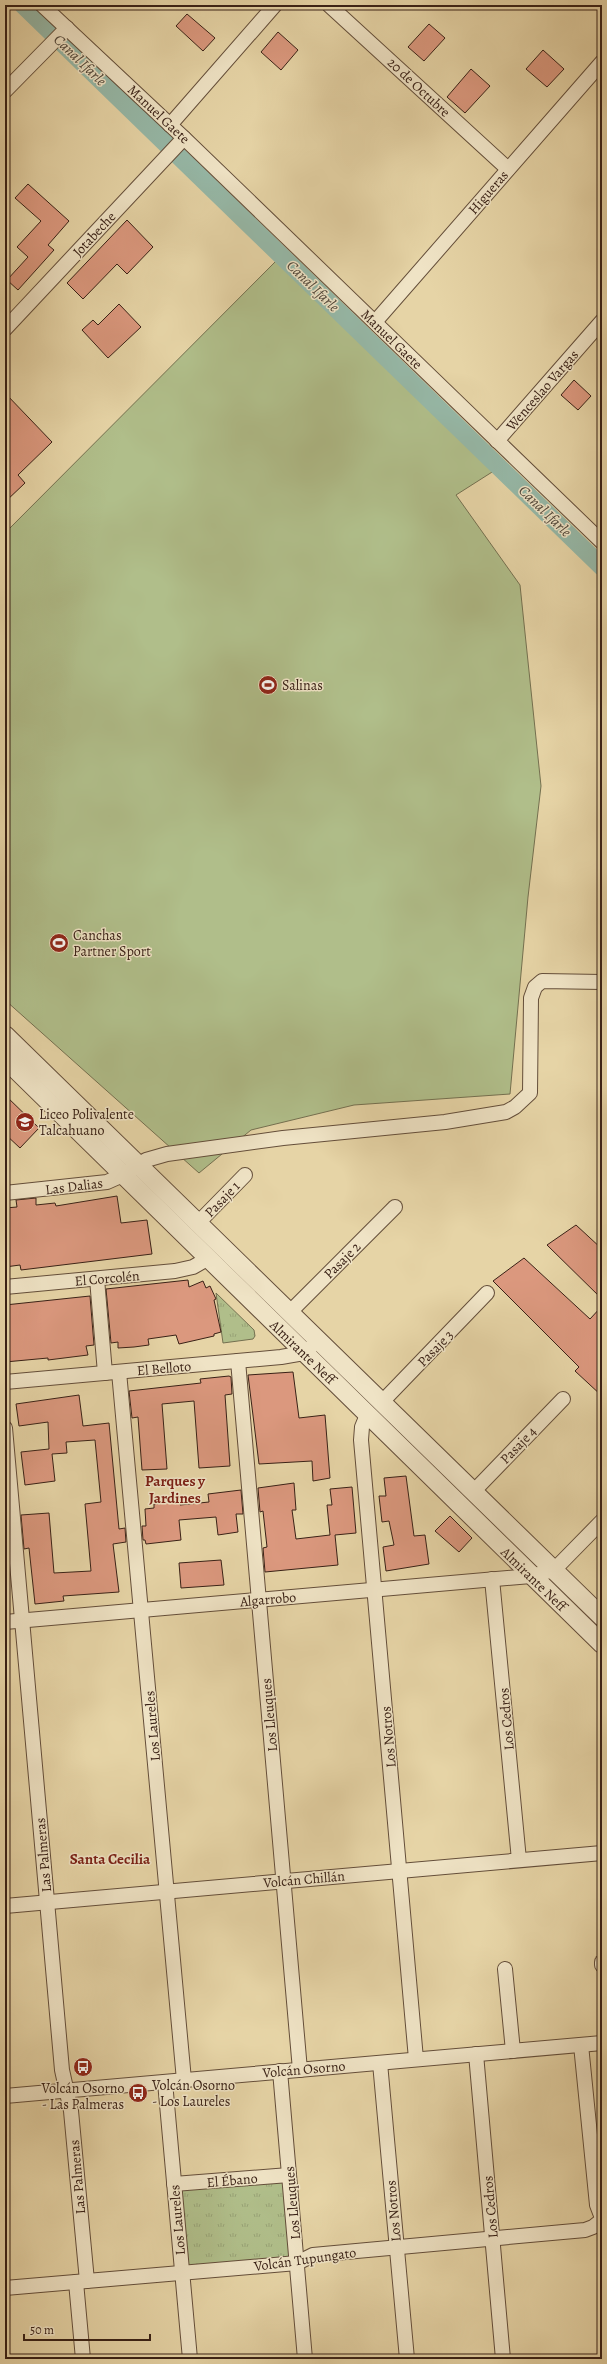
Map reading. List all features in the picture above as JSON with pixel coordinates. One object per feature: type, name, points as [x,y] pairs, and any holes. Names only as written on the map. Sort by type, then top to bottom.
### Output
[{"type":"street","name":"Manuel Gaete","points":[[42,5],[63,31],[170,125],[181,140],[375,322],[602,542]]},
{"type":"street","points":[[170,125],[274,5]]},
{"type":"street","name":"20 de Octubre","points":[[329,5],[508,169]]},
{"type":"street","points":[[5,91],[63,31]]},
{"type":"street","name":"Higueras","points":[[375,322],[602,62]]},
{"type":"street","name":"Jotabeche","points":[[5,329],[181,140]]},
{"type":"street","name":"Wenceslao Vargas","points":[[497,441],[602,321]]},
{"type":"street","name":"Las Dalias","points":[[5,1193],[98,1184],[132,1170],[155,1157],[225,1145],[445,1122],[506,1112],[515,1108],[530,1093],[530,998],[535,987],[542,981],[602,982]]},
{"type":"street","name":"Almirante Neff","points":[[5,1035],[132,1170],[207,1259],[602,1644]]},
{"type":"street","name":"Almirante Neff","points":[[5,1059],[132,1170],[198,1223],[602,1616]]},
{"type":"street","name":"Pasaje 1","points":[[198,1223],[245,1174]]},
{"type":"street","name":"Pasaje 2","points":[[290,1312],[395,1207]]},
{"type":"street","name":"El Corcolén","points":[[5,1287],[174,1272],[193,1266],[207,1259]]},
{"type":"street","name":"Los Laureles","points":[[97,1278],[112,1373],[141,1610],[184,2080]]},
{"type":"street","name":"Pasaje 3","points":[[382,1402],[488,1293]]},
{"type":"street","points":[[304,1353],[318,1340]]},
{"type":"street","name":"El Belloto","points":[[5,1382],[238,1361],[304,1353]]},
{"type":"street","name":"Los Lleuques","points":[[238,1361],[300,2070]]},
{"type":"street","name":"Pasaje 4","points":[[474,1491],[563,1399]]},
{"type":"street","name":"Los Notros","points":[[367,1415],[362,1427],[361,1440],[416,2059]]},
{"type":"street","name":"Las Palmeras","points":[[5,1428],[62,2070],[71,2111],[81,2281],[83,2359]]},
{"type":"street","points":[[554,1570],[602,1522]]},
{"type":"street","name":"Algarrobo","points":[[5,1622],[531,1576],[554,1570]]},
{"type":"street","name":"Los Cedros","points":[[492,1579],[519,1860]]},
{"type":"street","name":"Volcán Chillán","points":[[5,1906],[602,1853]]},
{"type":"street","points":[[505,1969],[513,2051]]},
{"type":"street","name":"Volcán Osorno","points":[[5,2096],[602,2043]]},
{"type":"street","points":[[581,2045],[597,2149],[597,2210],[602,2219]]},
{"type":"street","name":"Los Cedros","points":[[476,2054],[503,2359]]},
{"type":"street","name":"Los Notros","points":[[380,2063],[407,2359]]},
{"type":"street","name":"Los Lleuques","points":[[280,2072],[306,2359]]},
{"type":"street","name":"Los Laureles","points":[[165,2082],[190,2359]]},
{"type":"street","name":"El Ébano","points":[[174,2184],[289,2175]]},
{"type":"street","name":"Volcán Tupungato","points":[[5,2288],[297,2263],[313,2255],[585,2230],[593,2227],[602,2219]]},
{"type":"green space","name":"Salinas","points":[[279,258],[500,467],[456,495],[520,585],[541,786],[528,897],[510,1094],[354,1105],[251,1130],[199,1173],[5,1000],[5,533]]},
{"type":"green space","points":[[216,1293],[254,1330],[255,1336],[253,1339],[223,1343]]},
{"type":"green space","points":[[287,2177],[295,2261],[183,2271],[176,2185]]},
{"type":"building","points":[[187,14],[215,38],[203,51],[176,26]]},
{"type":"building","points":[[429,24],[445,38],[424,61],[408,47]]},
{"type":"building","points":[[278,32],[298,50],[281,70],[261,52]]},
{"type":"building","points":[[543,50],[564,69],[547,87],[526,69]]},
{"type":"building","points":[[471,69],[490,86],[465,113],[447,97]]},
{"type":"building","points":[[28,184],[69,221],[48,245],[54,250],[18,290],[7,280],[28,257],[17,247],[41,221],[15,198]]},
{"type":"building","points":[[127,220],[153,247],[127,274],[117,264],[83,299],[67,283]]},
{"type":"building","points":[[119,304],[141,327],[108,358],[82,330],[93,320],[98,325]]},
{"type":"building","points":[[574,380],[591,396],[578,410],[561,395]]},
{"type":"building","points":[[5,393],[52,442],[18,475],[25,483],[5,502]]},
{"type":"building","points":[[5,1095],[39,1128],[20,1148],[5,1134]]},
{"type":"building","points":[[117,1196],[121,1223],[147,1220],[152,1254],[21,1270],[20,1265],[5,1267],[5,1208],[17,1207],[16,1200],[36,1198],[36,1205],[55,1203],[56,1206]]},
{"type":"building","points":[[576,1225],[602,1249],[602,1299],[547,1245]]},
{"type":"building","points":[[524,1258],[590,1319],[602,1306],[602,1396],[575,1371],[579,1367],[493,1281]]},
{"type":"building","points":[[188,1280],[189,1287],[203,1281],[206,1288],[210,1286],[216,1299],[214,1300],[221,1332],[214,1334],[214,1336],[179,1344],[176,1335],[148,1339],[149,1345],[134,1347],[118,1348],[118,1342],[111,1343],[106,1289]]},
{"type":"building","points":[[90,1296],[94,1345],[86,1346],[88,1355],[48,1360],[48,1358],[5,1362],[5,1305]]},
{"type":"building","points":[[293,1372],[299,1418],[325,1415],[330,1478],[313,1481],[312,1461],[259,1464],[248,1375]]},
{"type":"building","points":[[231,1377],[232,1394],[225,1395],[230,1466],[199,1468],[194,1401],[162,1404],[167,1469],[142,1470],[138,1417],[132,1418],[129,1391],[201,1383],[200,1379]]},
{"type":"building","points":[[79,1395],[83,1426],[109,1423],[119,1529],[125,1528],[126,1542],[113,1544],[119,1592],[63,1596],[64,1601],[35,1604],[29,1548],[24,1549],[21,1515],[49,1513],[54,1573],[91,1571],[85,1504],[101,1502],[95,1440],[66,1442],[67,1453],[52,1454],[55,1481],[25,1485],[21,1452],[49,1449],[48,1422],[19,1426],[16,1404]]},
{"type":"building","points":[[406,1476],[414,1536],[425,1535],[429,1564],[386,1571],[383,1547],[394,1545],[389,1521],[382,1522],[379,1496],[386,1496],[384,1478]]},
{"type":"building","points":[[294,1483],[296,1510],[292,1510],[296,1539],[330,1535],[327,1505],[332,1505],[330,1489],[352,1487],[356,1533],[335,1535],[338,1565],[265,1572],[263,1548],[267,1547],[263,1511],[260,1512],[258,1488]]},
{"type":"building","points":[[241,1490],[243,1514],[236,1514],[238,1532],[218,1535],[216,1517],[179,1520],[181,1540],[146,1544],[145,1540],[143,1540],[142,1526],[146,1526],[145,1509],[154,1508],[154,1504],[180,1501],[180,1505],[209,1502],[208,1494]]},
{"type":"building","points":[[450,1516],[472,1538],[459,1552],[435,1531]]},
{"type":"building","points":[[221,1560],[224,1585],[181,1588],[179,1563]]},
{"type":"waterway","name":"Canal Ifarle","points":[[23,5],[602,567]]},
{"type":"place","name":"Salinas","points":[[268,685]]},
{"type":"place","name":"Canchas Partner Sport","points":[[59,943]]},
{"type":"place","name":"Liceo Polivalente Talcahuano","points":[[25,1122]]},
{"type":"place","name":"Volcán Osorno - Las Palmeras","points":[[83,2067]]},
{"type":"place","name":"Volcán Osorno - Los Laureles","points":[[138,2093]]},
{"type":"district","name":"Parques y Jardines","points":[[175,1490]]},
{"type":"district","name":"Santa Cecilia","points":[[110,1859]]}]
